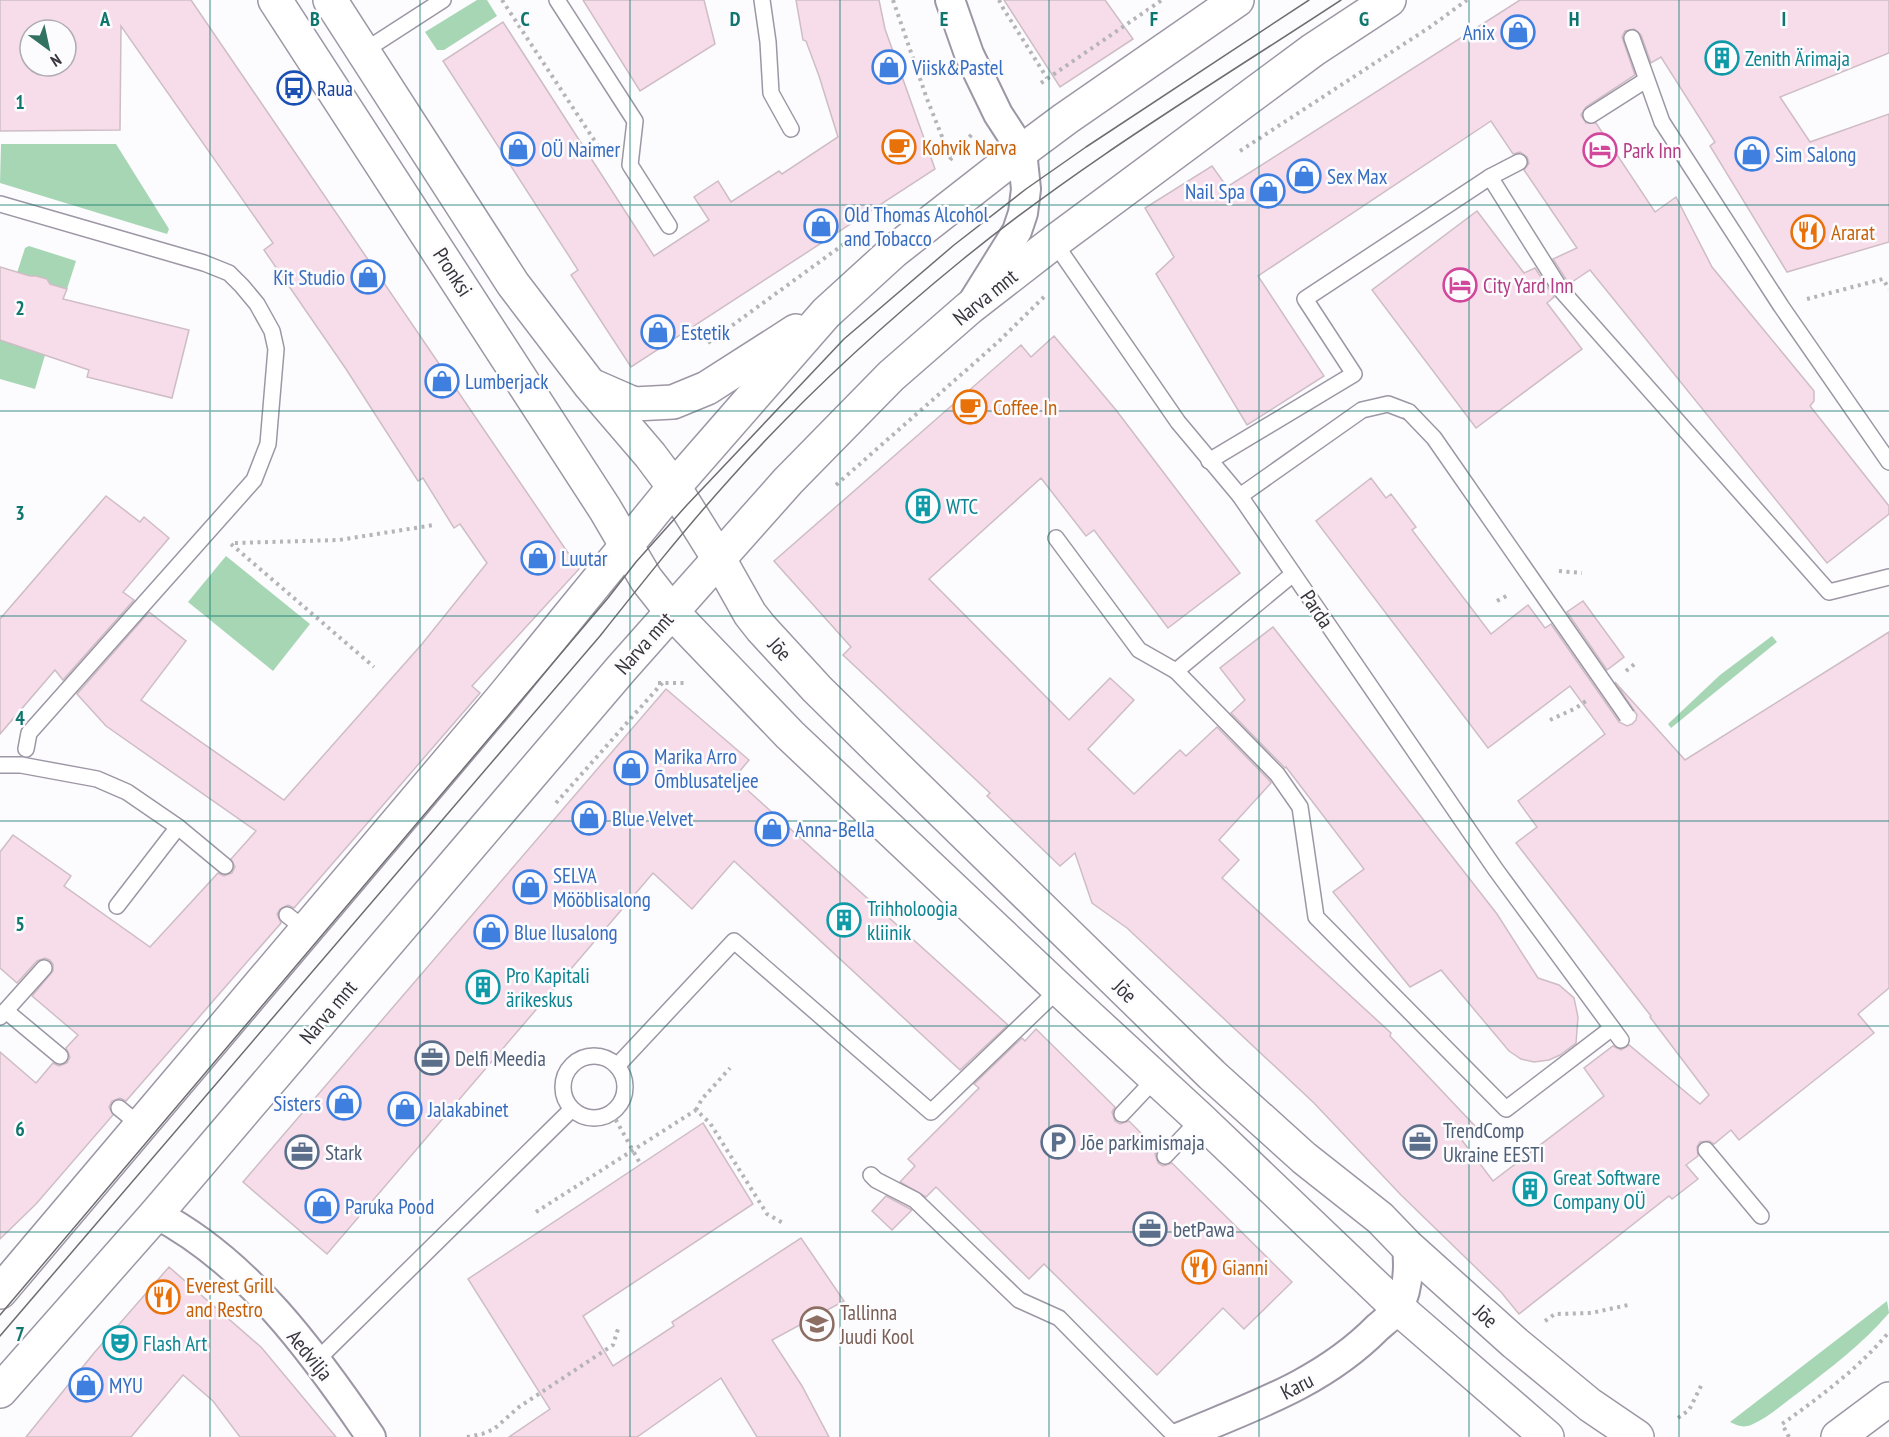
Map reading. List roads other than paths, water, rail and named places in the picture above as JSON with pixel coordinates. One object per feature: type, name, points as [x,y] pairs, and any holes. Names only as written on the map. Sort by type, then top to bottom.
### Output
[{"type":"main road","name":"Pronksi","points":[[275,0],[463,287],[605,509],[626,546]]},
{"type":"main road","name":"Pronksi","points":[[330,0],[513,284],[590,385],[650,455],[674,487]]},
{"type":"main road","points":[[0,1293],[130,1117],[297,923],[503,697],[674,487],[826,313],[894,251],[1022,151],[1237,0]]},
{"type":"main road","name":"Narva mnt","points":[[0,1391],[156,1214],[621,669],[788,482],[883,384],[969,308],[1054,242],[1313,50],[1389,0]]},
{"type":"main road","points":[[590,385],[634,404],[673,402],[707,388],[826,313]]},
{"type":"main road","name":"Jõe","points":[[674,487],[750,614],[825,696],[1089,957],[1212,1075],[1304,1158],[1380,1218],[1407,1246],[1515,1343],[1590,1405],[1638,1437]]},
{"type":"main road","name":"Jõe","points":[[626,546],[646,579],[672,612],[790,735],[1398,1308],[1547,1437]]},
{"type":"main road","points":[[1838,1437],[1889,1399]]},
{"type":"street","points":[[950,0],[969,54],[998,114],[1022,151],[1026,189],[1023,213],[1017,231],[969,308]]},
{"type":"street","name":"Aedvilja","points":[[156,1214],[182,1229],[256,1290],[317,1360],[371,1437]]},
{"type":"street","points":[[1398,1308],[1409,1274],[1407,1246]]},
{"type":"street","name":"Karu","points":[[1178,1437],[1284,1393],[1317,1376],[1365,1341],[1398,1308]]},
{"type":"lane","points":[[364,51],[443,0]]},
{"type":"lane","points":[[557,0],[635,121],[630,165],[669,226]]},
{"type":"lane","points":[[762,0],[768,42],[771,93],[791,129]]},
{"type":"lane","points":[[1632,38],[1662,122],[1781,306],[1889,462]]},
{"type":"lane","points":[[1591,115],[1647,80]]},
{"type":"lane","points":[[1209,461],[1354,374],[1305,299],[1490,177],[1519,162]]},
{"type":"lane","points":[[1490,177],[1561,290],[1829,592],[1889,576]]},
{"type":"lane","points":[[0,204],[132,241],[229,273],[257,304],[272,331],[276,349],[268,444],[254,480],[29,733],[26,749]]},
{"type":"lane","name":"Parda","points":[[1054,242],[1178,422],[1240,496],[1496,870],[1617,1034],[1506,1109],[1316,917],[1300,807],[1277,774],[1176,671]]},
{"type":"lane","points":[[1240,496],[1330,430],[1362,410],[1388,404],[1409,412],[1434,438],[1627,716]]},
{"type":"lane","points":[[1056,538],[1139,650],[1176,671],[1293,574]]},
{"type":"lane","points":[[0,765],[21,765],[97,779],[127,792],[178,827],[225,866]]},
{"type":"lane","points":[[117,906],[178,827]]},
{"type":"lane","points":[[617,1066],[734,941],[931,1112],[1059,989]]},
{"type":"lane","points":[[44,968],[3,1014],[60,1056]]},
{"type":"lane","points":[[599,1056],[617,1066],[626,1086],[620,1106],[602,1118],[592,1119],[571,1110],[563,1093],[563,1083],[572,1065],[580,1059],[599,1056]]},
{"type":"lane","points":[[1122,1114],[1156,1078]]},
{"type":"lane","points":[[317,1360],[571,1110]]},
{"type":"lane","points":[[1165,1156],[1200,1119]]},
{"type":"lane","points":[[1706,1150],[1761,1216]]},
{"type":"lane","points":[[871,1175],[876,1180],[915,1200],[1019,1300],[1059,1318],[1178,1437]]},
{"type":"tram line","points":[[0,1315],[608,598],[636,562],[844,339],[954,245],[1026,189],[1309,0]]},
{"type":"tram line","points":[[0,1336],[600,636],[696,518],[812,393],[901,312],[1007,224],[1100,157],[1341,0]]},
{"type":"place","name":"Anix","points":[[1518,32]]},
{"type":"place","name":"Zenith Ärimaja","points":[[1722,58]]},
{"type":"place","name":"Viisk&Pastel","points":[[889,67]]},
{"type":"place","name":"Raua","points":[[294,88]]},
{"type":"place","name":"Kohvik Narva","points":[[899,147]]},
{"type":"place","name":"OÜ Naimer","points":[[518,149]]},
{"type":"place","name":"Park Inn","points":[[1600,150]]},
{"type":"place","name":"Sim Salong","points":[[1752,154]]},
{"type":"place","name":"Sex Max","points":[[1304,176]]},
{"type":"place","name":"Nail Spa","points":[[1268,191]]},
{"type":"place","name":"Old Thomas Alcohol and Tobacco","points":[[821,226]]},
{"type":"place","name":"Ararat","points":[[1808,232]]},
{"type":"place","name":"Kit Studio","points":[[368,277]]},
{"type":"place","name":"City Yard Inn","points":[[1460,285]]},
{"type":"place","name":"Estetik","points":[[658,332]]},
{"type":"place","name":"Lumberjack","points":[[442,381]]},
{"type":"place","name":"Coffee In","points":[[970,407]]},
{"type":"place","name":"WTC","points":[[923,506]]},
{"type":"place","name":"Luutar","points":[[538,558]]},
{"type":"place","name":"Marika Arro Õmblusateljee","points":[[631,768]]},
{"type":"place","name":"Blue Velvet","points":[[589,818]]},
{"type":"place","name":"Anna-Bella","points":[[772,829]]},
{"type":"place","name":"SELVA Mööblisalong","points":[[530,887]]},
{"type":"place","name":"Trihholoogia kliinik","points":[[844,920]]},
{"type":"place","name":"Blue Ilusalong","points":[[491,932]]},
{"type":"place","name":"Pro Kapitali ärikeskus","points":[[483,987]]},
{"type":"place","name":"Delfi Meedia","points":[[432,1058]]},
{"type":"place","name":"Sisters","points":[[344,1103]]},
{"type":"place","name":"Jalakabinet","points":[[405,1109]]},
{"type":"place","name":"Jõe parkimismaja","points":[[1058,1142]]},
{"type":"place","name":"TrendComp Ukraine EESTI","points":[[1420,1142]]},
{"type":"place","name":"Stark","points":[[302,1152]]},
{"type":"place","name":"Great Software Company OÜ","points":[[1530,1189]]},
{"type":"place","name":"Paruka Pood","points":[[322,1206]]},
{"type":"place","name":"betPawa","points":[[1150,1229]]},
{"type":"place","name":"Gianni","points":[[1199,1267]]},
{"type":"place","name":"Everest Grill and Restro","points":[[163,1297]]},
{"type":"place","name":"Tallinna Juudi Kool","points":[[817,1324]]},
{"type":"place","name":"Flash Art","points":[[120,1343]]},
{"type":"place","name":"MYU","points":[[86,1385]]}]
